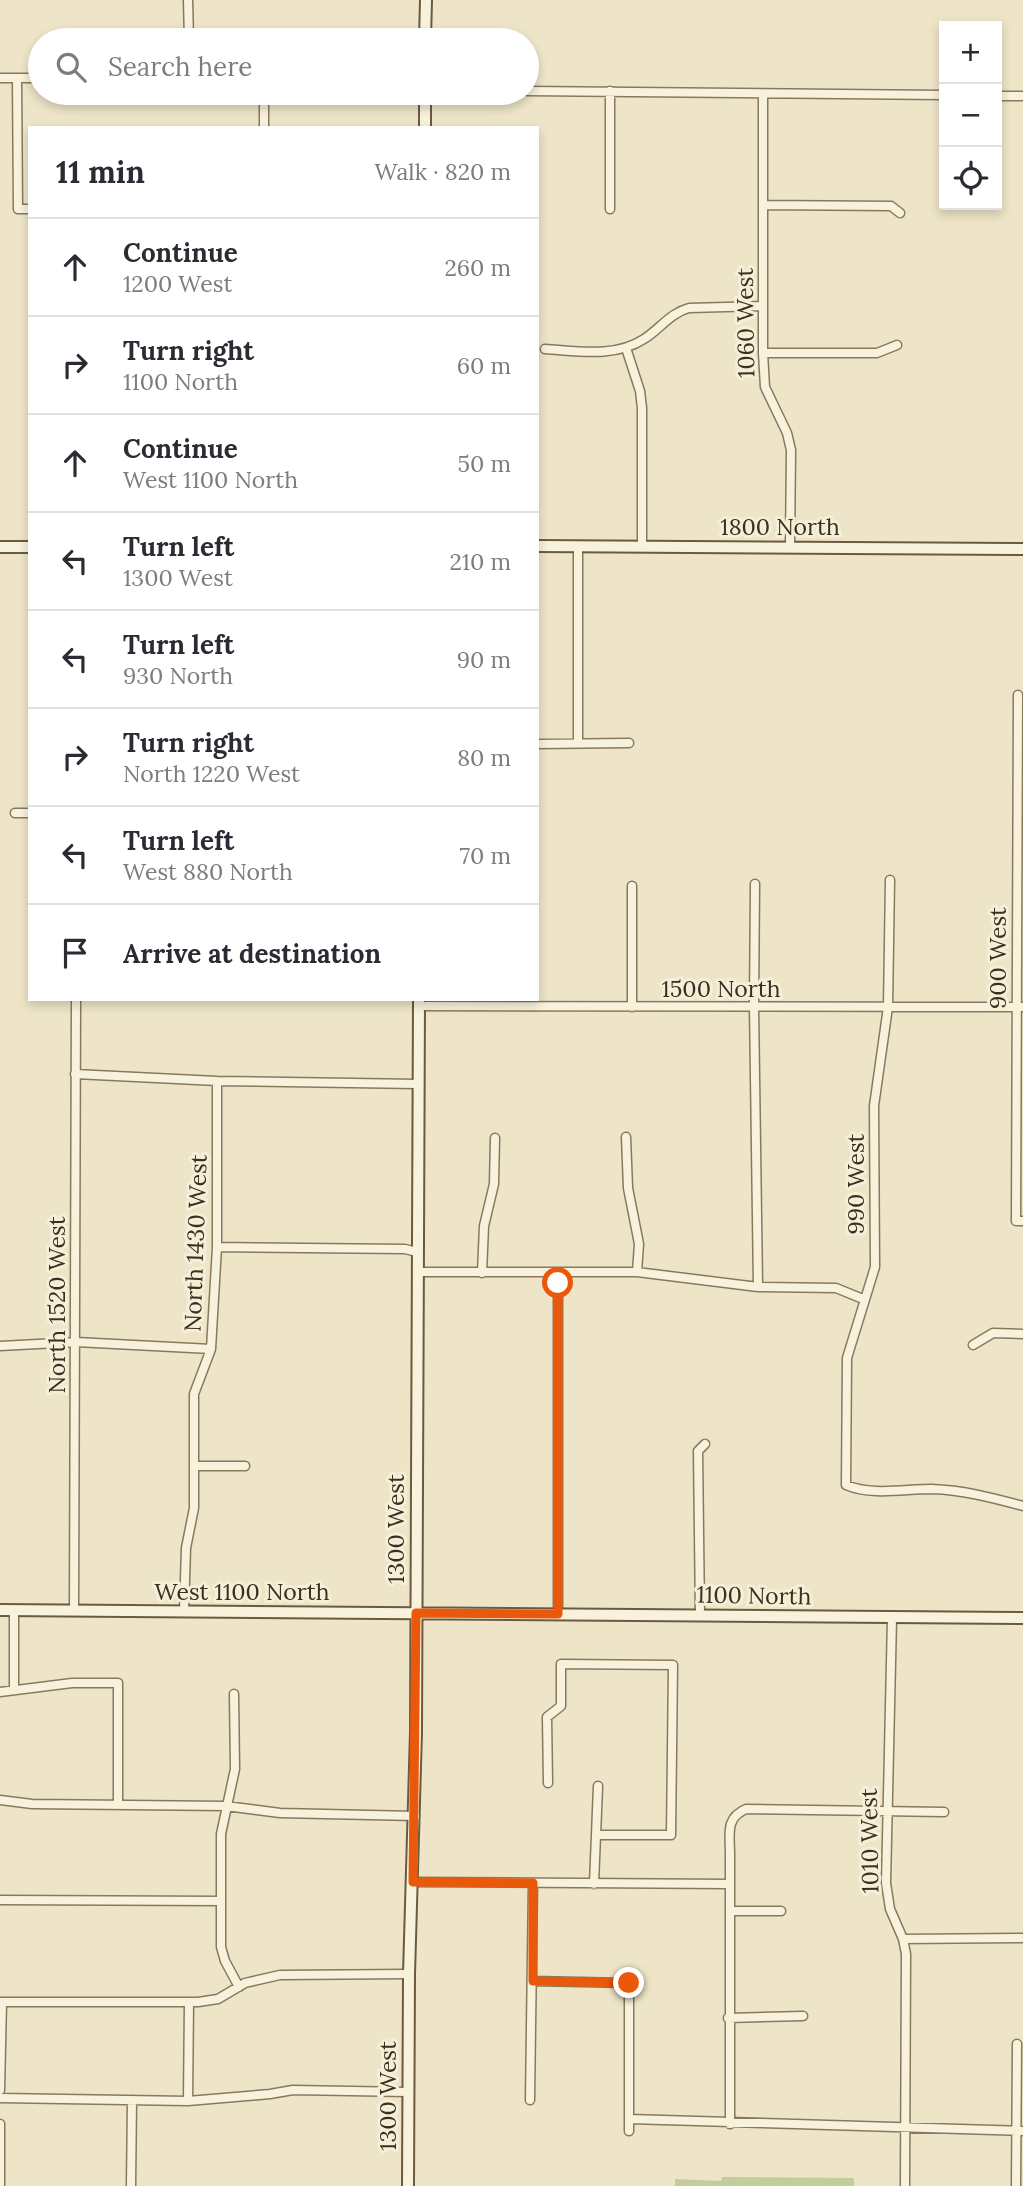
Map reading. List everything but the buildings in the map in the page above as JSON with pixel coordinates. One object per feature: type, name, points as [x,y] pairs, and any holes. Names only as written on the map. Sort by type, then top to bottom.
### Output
[{"type":"street","points":[[188,0],[189,28]]},
{"type":"street","points":[[425,28],[426,0]]},
{"type":"street","points":[[0,78],[28,78]]},
{"type":"street","points":[[17,78],[18,209],[28,209]]},
{"type":"street","points":[[539,91],[939,95]]},
{"type":"street","points":[[610,91],[610,209]]},
{"type":"street","name":"1060 West","points":[[763,94],[763,354],[765,387],[787,433],[791,450],[790,547]]},
{"type":"street","points":[[1002,96],[1023,96]]},
{"type":"street","points":[[264,105],[264,126]]},
{"type":"street","points":[[425,105],[425,126]]},
{"type":"street","points":[[763,205],[891,206],[900,213]]},
{"type":"street","points":[[545,349],[608,352],[643,340],[677,311],[689,308],[763,306]]},
{"type":"street","points":[[763,354],[877,354],[897,345]]},
{"type":"street","points":[[626,348],[640,391],[642,408],[642,546]]},
{"type":"street","points":[[578,546],[578,743]]},
{"type":"street","points":[[0,547],[28,547]]},
{"type":"street","name":"1800 North","points":[[539,547],[1023,549]]},
{"type":"street","name":"900 West","points":[[1018,695],[1021,758],[1019,1221]]},
{"type":"street","points":[[539,744],[629,743]]},
{"type":"street","points":[[15,813],[28,813]]},
{"type":"street","name":"990 West","points":[[890,880],[888,1007],[874,1106],[874,1268],[847,1358],[846,1485],[859,1491],[934,1489],[971,1493],[1023,1506]]},
{"type":"street","points":[[755,884],[758,1287]]},
{"type":"street","points":[[632,886],[632,1007]]},
{"type":"street","name":"North 1520 West","points":[[74,1611],[76,1001]]},
{"type":"street","name":"1500 North","points":[[419,1003],[632,1007],[1019,1007]]},
{"type":"street","name":"1300 West","points":[[408,2186],[409,1974],[415,1816],[419,1003]]},
{"type":"street","points":[[75,1074],[217,1082],[418,1084]]},
{"type":"street","name":"North 1430 West","points":[[184,1612],[186,1548],[194,1508],[194,1394],[211,1349],[216,1247],[217,1082]]},
{"type":"street","points":[[626,1137],[628,1188],[639,1244],[638,1272]]},
{"type":"street","points":[[482,1273],[484,1226],[494,1184],[495,1138]]},
{"type":"street","points":[[216,1247],[405,1249],[417,1252]]},
{"type":"street","points":[[418,1272],[638,1272],[758,1287],[836,1288],[863,1299]]},
{"type":"street","points":[[558,1273],[558,1614]]},
{"type":"street","points":[[973,1345],[993,1334],[1023,1334]]},
{"type":"street","points":[[4,1345],[76,1342],[211,1349]]},
{"type":"street","points":[[700,1616],[698,1451],[705,1444]]},
{"type":"street","points":[[194,1466],[245,1466]]},
{"type":"street","name":"West 1100 North","points":[[0,1610],[485,1614]]},
{"type":"street","points":[[14,1690],[15,1611]]},
{"type":"street","name":"1100 North","points":[[485,1614],[1023,1618]]},
{"type":"street","name":"1010 West","points":[[892,1618],[886,1883],[890,1909],[903,1939],[906,1954],[905,2186]]},
{"type":"street","points":[[548,1783],[547,1717],[561,1706],[561,1664],[673,1665],[671,1835],[596,1835]]},
{"type":"street","points":[[0,1692],[72,1683],[118,1684],[118,1805]]},
{"type":"street","points":[[234,1694],[235,1769],[221,1834],[221,1947],[239,1987]]},
{"type":"street","points":[[594,1884],[598,1786]]},
{"type":"street","points":[[0,1800],[32,1804],[226,1805],[280,1814],[415,1816]]},
{"type":"street","points":[[730,2124],[730,1854],[731,1821],[736,1813],[746,1809],[944,1812]]},
{"type":"street","points":[[413,1882],[730,1885]]},
{"type":"street","points":[[530,2100],[533,1883]]},
{"type":"street","points":[[0,1900],[221,1900]]},
{"type":"street","points":[[730,1911],[782,1911]]},
{"type":"street","points":[[903,1939],[1023,1938]]},
{"type":"street","points":[[0,2090],[1,2002],[189,2002],[218,1999],[245,1983],[280,1975],[409,1974]]},
{"type":"street","points":[[533,1981],[629,1983],[629,2131]]},
{"type":"street","points":[[188,2101],[189,2002]]},
{"type":"street","points":[[728,2018],[803,2016]]},
{"type":"street","points":[[1016,2186],[1020,2131],[1017,2044]]},
{"type":"street","points":[[0,2098],[188,2101],[293,2090],[408,2092]]},
{"type":"street","points":[[131,2186],[132,2100]]},
{"type":"street","points":[[629,2119],[1020,2131]]},
{"type":"street","points":[[0,2124],[0,2184]]},
{"type":"green space","points":[[722,2177],[854,2178],[854,2186],[675,2186],[675,2179],[721,2181]]},
{"type":"route","points":[[558,1283],[558,1614],[416,1613],[413,1882],[533,1883],[533,1981],[629,1983]]}]
